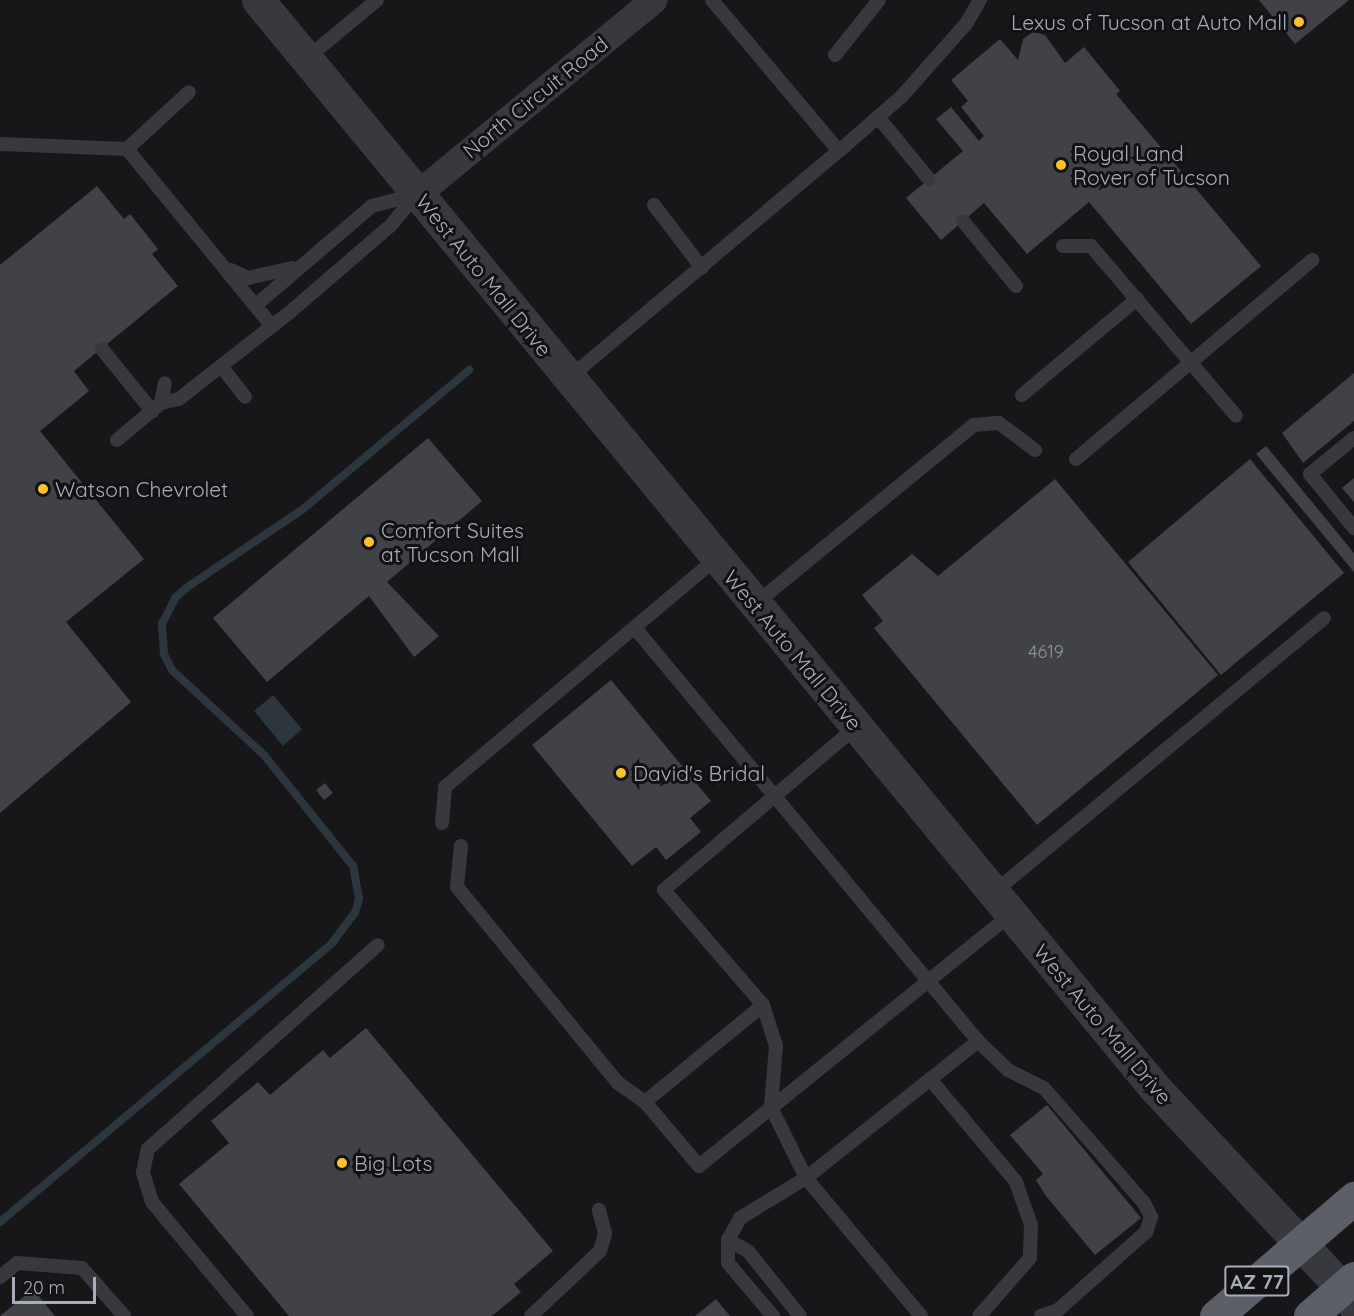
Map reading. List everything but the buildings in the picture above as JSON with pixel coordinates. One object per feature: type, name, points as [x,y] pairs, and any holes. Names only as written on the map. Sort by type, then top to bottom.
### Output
[{"type":"highway","name":"AZ 77","points":[[1216,1316],[1354,1198]]},
{"type":"highway","name":"AZ 77","points":[[1310,1316],[1351,1294]]},
{"type":"street","name":"West Auto Mall Drive","points":[[258,0],[1154,1087],[1298,1246],[1351,1294]]},
{"type":"street","name":"North Circuit Road","points":[[417,194],[653,0]]},
{"type":"lane","points":[[306,59],[377,0]]},
{"type":"lane","points":[[712,0],[839,151]]},
{"type":"lane","points":[[835,55],[879,0]]},
{"type":"lane","points":[[569,378],[878,117],[959,32],[980,0]]},
{"type":"lane","points":[[0,144],[127,148],[189,92]]},
{"type":"lane","points":[[878,117],[929,179]]},
{"type":"lane","points":[[127,148],[229,269],[272,326]]},
{"type":"lane","points":[[256,305],[372,206],[417,194]]},
{"type":"lane","points":[[117,440],[157,407],[179,399],[272,326],[391,225],[417,194]]},
{"type":"lane","points":[[654,205],[702,268]]},
{"type":"lane","points":[[963,221],[1016,286]]},
{"type":"lane","points":[[1064,246],[1091,246],[1236,416]]},
{"type":"lane","points":[[229,269],[248,278],[270,276],[312,257]]},
{"type":"lane","points":[[1076,459],[1312,260]]},
{"type":"lane","points":[[1022,395],[1137,299]]},
{"type":"lane","points":[[102,349],[157,407]]},
{"type":"lane","points":[[221,366],[245,397]]},
{"type":"lane","points":[[157,407],[165,383]]},
{"type":"lane","points":[[755,604],[974,425],[999,423],[1035,450]]},
{"type":"lane","points":[[1354,438],[1310,474],[1354,528]]},
{"type":"lane","points":[[442,823],[445,787],[717,558]]},
{"type":"lane","points":[[461,846],[457,886],[618,1083],[645,1102],[699,1166],[930,983],[1002,903],[1324,618]]},
{"type":"lane","points":[[635,628],[978,1041],[1008,1070],[1044,1088],[1129,1185],[1150,1217],[1146,1232],[1058,1310],[1041,1316]]},
{"type":"lane","points":[[856,727],[664,890],[764,1005],[776,1047],[771,1107],[806,1178],[921,1316]]},
{"type":"lane","points":[[247,1316],[152,1202],[143,1172],[148,1149],[378,945]]},
{"type":"lane","points":[[645,1102],[764,1005]]},
{"type":"lane","points":[[773,1316],[728,1263],[729,1240],[740,1218],[806,1178],[978,1041]]},
{"type":"lane","points":[[930,1079],[1016,1182],[1030,1225],[1030,1258],[979,1316]]},
{"type":"lane","points":[[531,1316],[600,1251],[605,1233],[599,1210]]},
{"type":"lane","points":[[729,1240],[748,1251],[800,1316]]},
{"type":"lane","points":[[0,1277],[17,1263],[82,1268],[124,1316]]},
{"type":"shaded area","points":[[273,695],[302,729],[283,746],[254,711]]},
{"type":"waterway","points":[[0,1222],[332,943],[355,913],[359,899],[353,866],[264,755],[172,670],[164,654],[162,624],[175,598],[186,588],[303,509],[469,370]]},
{"type":"place","name":"Lexus of Tucson at Auto Mall","points":[[1299,22]]},
{"type":"place","name":"Royal Land Rover of Tucson","points":[[1061,165]]},
{"type":"place","name":"Watson Chevrolet","points":[[43,489]]},
{"type":"place","name":"Comfort Suites at Tucson Mall","points":[[369,542]]},
{"type":"place","name":"David's Bridal","points":[[621,773]]},
{"type":"place","name":"Big Lots","points":[[342,1163]]}]
